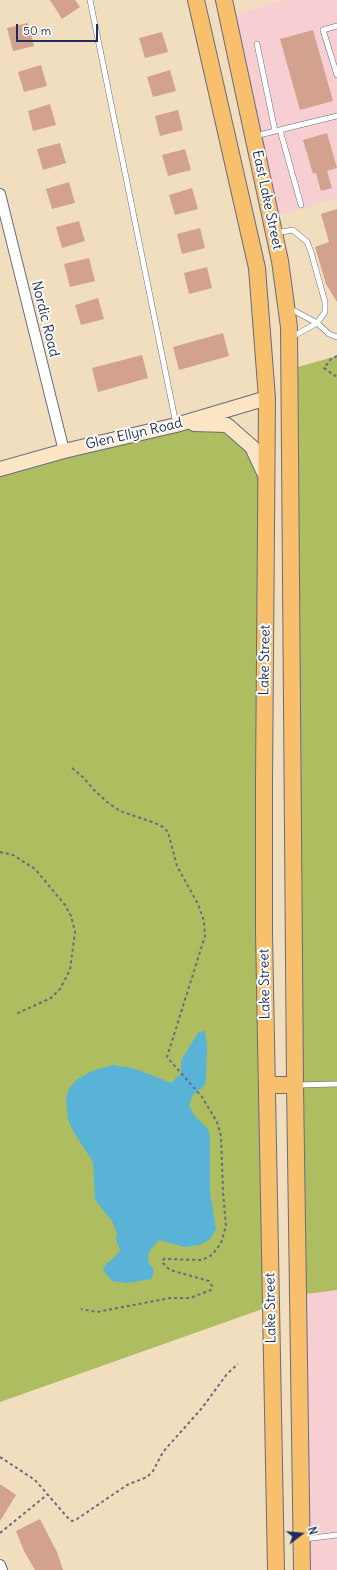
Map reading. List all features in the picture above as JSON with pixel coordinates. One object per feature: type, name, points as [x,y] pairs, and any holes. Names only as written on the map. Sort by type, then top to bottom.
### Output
[{"type":"main road","name":"East Lake Street","points":[[196,0],[257,268],[267,398]]},
{"type":"main road","name":"East Lake Street","points":[[224,0],[274,233],[287,307],[290,339],[290,402]]},
{"type":"main road","points":[[267,398],[290,402]]},
{"type":"main road","name":"Lake Street","points":[[267,398],[264,783],[267,1085],[276,1570]]},
{"type":"main road","name":"Lake Street","points":[[290,402],[295,1085],[302,1570]]},
{"type":"main road","points":[[267,1085],[295,1085]]},
{"type":"street","name":"Nordic Road","points":[[0,194],[64,451]]},
{"type":"street","name":"Glen Ellyn Road","points":[[0,469],[64,451],[176,425],[267,398]]},
{"type":"street","points":[[176,425],[205,423],[227,425],[252,447],[266,478]]},
{"type":"street","points":[[0,1565],[2,1570]]},
{"type":"lane","points":[[90,0],[176,425]]},
{"type":"lane","points":[[337,26],[323,30],[337,75]]},
{"type":"lane","points":[[257,44],[277,130],[301,205]]},
{"type":"lane","points":[[254,137],[337,116]]},
{"type":"lane","points":[[274,233],[293,230],[307,242],[325,302],[325,312],[317,323],[290,339]]},
{"type":"lane","points":[[287,307],[317,323],[329,334],[337,337]]},
{"type":"lane","points":[[295,1085],[337,1084]]},
{"type":"lane","points":[[302,1539],[337,1535]]},
{"type":"path","points":[[336,376],[324,368],[330,359],[337,356]]},
{"type":"path","points":[[72,768],[107,802],[120,811],[155,823],[168,832],[177,866],[198,904],[204,921],[205,936],[167,1053],[169,1061],[202,1097],[217,1122],[221,1136],[226,1233],[212,1255],[202,1260],[164,1259],[162,1262],[170,1270],[209,1281],[212,1286],[210,1290],[190,1298],[170,1298],[97,1312],[82,1309]]},
{"type":"path","points":[[0,852],[13,855],[35,869],[66,905],[76,932],[70,970],[60,989],[51,998],[16,1014]]},
{"type":"path","points":[[0,1457],[35,1480],[72,1521],[127,1485],[147,1477],[153,1471],[163,1452],[202,1408],[227,1374],[238,1364]]},
{"type":"path","points":[[0,1533],[48,1494]]},
{"type":"shaded area","points":[[284,0],[337,0],[337,199],[276,216],[232,15]]},
{"type":"shaded area","points":[[337,1290],[337,1570],[306,1570],[306,1294]]},
{"type":"green space","points":[[337,356],[337,1290],[298,1295],[291,369]]},
{"type":"green space","points":[[199,428],[220,430],[234,437],[249,451],[261,478],[271,1306],[0,1402],[0,474],[178,430]]},
{"type":"water","points":[[205,1031],[207,1046],[206,1081],[205,1085],[193,1095],[189,1105],[194,1115],[208,1129],[210,1137],[210,1192],[216,1229],[210,1239],[200,1245],[185,1247],[159,1240],[148,1255],[149,1264],[154,1269],[152,1279],[127,1283],[112,1281],[103,1270],[105,1265],[118,1254],[120,1250],[116,1239],[117,1233],[112,1221],[95,1200],[93,1162],[73,1131],[68,1119],[66,1097],[69,1089],[76,1080],[92,1071],[113,1065],[136,1069],[171,1083],[181,1073],[181,1061],[191,1044],[199,1032]]},
{"type":"building","points":[[50,0],[75,0],[80,7],[62,19]]},
{"type":"building","points":[[28,23],[34,46],[13,51],[7,28]]},
{"type":"building","points":[[313,30],[333,101],[300,110],[280,39]]},
{"type":"building","points":[[162,32],[168,52],[145,58],[139,38]]},
{"type":"building","points":[[41,65],[47,86],[24,92],[18,72]]},
{"type":"building","points":[[170,70],[176,91],[153,97],[147,77]]},
{"type":"building","points":[[50,104],[56,125],[33,131],[28,111]]},
{"type":"building","points":[[178,110],[183,130],[160,136],[155,116]]},
{"type":"building","points":[[327,133],[337,168],[327,171],[332,188],[321,191],[316,173],[313,174],[303,140]]},
{"type":"building","points":[[60,143],[66,163],[43,170],[37,149]]},
{"type":"building","points":[[185,149],[191,170],[168,176],[162,155]]},
{"type":"building","points":[[69,182],[75,203],[52,209],[46,189]]},
{"type":"building","points":[[192,188],[198,209],[175,215],[169,195]]},
{"type":"building","points":[[337,209],[337,302],[326,284],[315,247],[329,242],[321,214]]},
{"type":"building","points":[[79,221],[85,241],[62,248],[56,227]]},
{"type":"building","points":[[200,228],[205,248],[182,254],[177,234]]},
{"type":"building","points":[[89,258],[95,281],[70,287],[64,264]]},
{"type":"building","points":[[207,267],[212,288],[189,294],[184,273]]},
{"type":"building","points":[[98,298],[104,319],[81,325],[75,305]]},
{"type":"building","points":[[223,333],[229,356],[179,370],[173,347]]},
{"type":"building","points":[[142,355],[148,378],[98,392],[92,368]]},
{"type":"building","points":[[0,1484],[16,1495],[0,1521]]},
{"type":"building","points":[[40,1519],[57,1552],[63,1570],[35,1570],[24,1551],[16,1531]]}]
